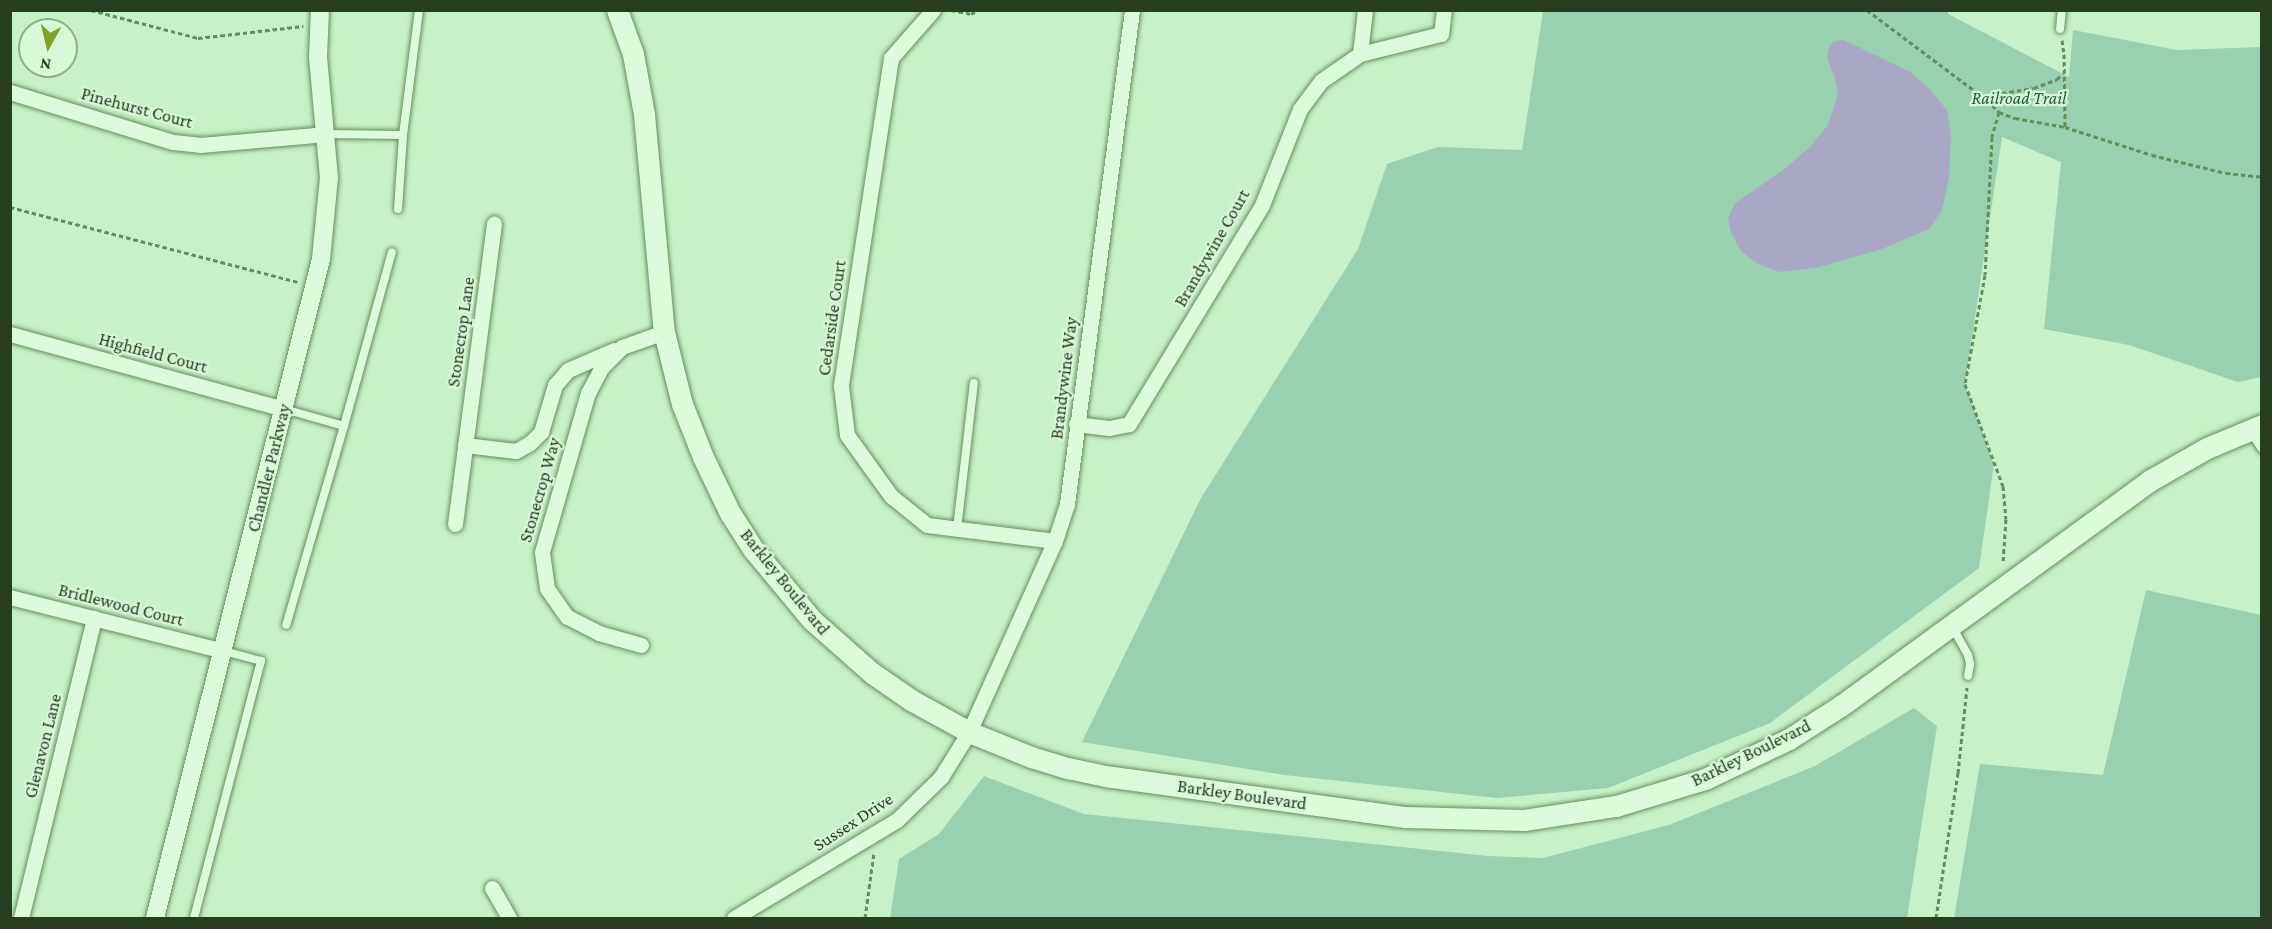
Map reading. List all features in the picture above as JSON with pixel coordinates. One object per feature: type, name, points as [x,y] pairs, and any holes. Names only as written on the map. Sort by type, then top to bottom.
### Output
[{"type":"main road","name":"Barkley Boulevard","points":[[617,10],[633,54],[645,114],[664,332],[682,404],[703,458],[730,513],[753,549],[812,620],[839,646],[911,700],[969,732],[1031,757],[1105,776],[1405,818],[1524,820],[1616,806],[1705,779],[1789,739],[1842,705],[2149,481],[2207,448],[2258,426]]},
{"type":"street","name":"Cedarside Court","points":[[933,10],[891,58],[841,386],[848,435],[891,496],[927,525],[1055,541]]},
{"type":"street","name":"Brandywine Way","points":[[969,732],[1055,541],[1067,504],[1132,10]]},
{"type":"street","points":[[1360,54],[1365,10]]},
{"type":"street","name":"Brandywine Court","points":[[1076,424],[1110,428],[1130,424],[1262,205],[1300,109],[1321,81],[1360,54],[1441,34],[1444,10]]},
{"type":"street","name":"Chandler Parkway","points":[[155,918],[321,259],[328,202],[327,134],[318,57],[320,17]]},
{"type":"street","name":"Pinehurst Court","points":[[10,92],[173,142],[200,145],[327,134]]},
{"type":"street","name":"Stonecrop Lane","points":[[455,524],[494,224]]},
{"type":"street","name":"Stonecrop Way","points":[[640,645],[599,633],[567,617],[547,588],[542,552],[588,393],[602,367],[622,347],[664,332]]},
{"type":"street","name":"Highfield Court","points":[[10,334],[285,409]]},
{"type":"street","points":[[465,445],[516,451],[530,443],[541,432],[555,385],[568,370],[622,347]]},
{"type":"street","name":"Bridlewood Court","points":[[10,597],[223,651]]},
{"type":"street","name":"Glenavon Lane","points":[[21,918],[94,618]]},
{"type":"street","name":"Sussex Drive","points":[[734,918],[877,833],[920,801],[941,777],[969,732]]},
{"type":"street","points":[[492,888],[509,918]]},
{"type":"lane","points":[[398,210],[403,135],[418,10]]},
{"type":"lane","points":[[2060,29],[2062,10]]},
{"type":"lane","points":[[327,134],[403,135]]},
{"type":"lane","points":[[286,626],[392,252]]},
{"type":"lane","points":[[957,529],[974,383]]},
{"type":"lane","points":[[285,409],[344,426]]},
{"type":"lane","points":[[2258,426],[2262,449]]},
{"type":"lane","points":[[1951,625],[1968,656],[1970,664],[1968,676]]},
{"type":"lane","points":[[194,918],[261,661],[223,651]]},
{"type":"path","points":[[91,10],[198,38],[320,17]]},
{"type":"path","points":[[951,10],[971,14],[978,10]]},
{"type":"path","points":[[1867,10],[1987,100],[1999,112],[2015,118],[2065,127],[2152,155],[2226,173],[2262,177]]},
{"type":"path","points":[[2060,29],[2064,71],[2065,127]]},
{"type":"path","points":[[1987,100],[2002,93],[2034,88],[2057,79],[2064,71]]},
{"type":"path","points":[[1999,112],[1992,137],[1985,275],[1965,384],[2002,486],[2006,519],[2001,589]]},
{"type":"path","points":[[10,207],[315,285]]},
{"type":"path","points":[[1936,918],[1958,773],[1968,676]]},
{"type":"path","points":[[865,918],[877,833]]},
{"type":"green space","name":"Railroad Trail","points":[[1543,11],[1948,11],[1948,14],[2069,77],[2073,30],[2177,50],[2261,47],[2261,377],[2238,382],[2129,345],[2044,329],[2061,162],[2002,137],[1965,384],[1994,464],[1979,568],[1770,723],[1608,788],[1497,798],[1285,775],[1082,742],[1201,498],[1358,249],[1387,164],[1438,147],[1522,150]]},
{"type":"green space","points":[[2146,590],[2261,615],[2261,918],[1954,918],[1980,764],[2103,775]]},
{"type":"green space","points":[[1914,708],[1937,726],[1907,918],[890,918],[899,859],[939,834],[984,776],[1084,814],[1488,856],[1543,858],[1669,825],[1815,766]]},
{"type":"water","points":[[1844,40],[1912,73],[1947,110],[1951,135],[1949,179],[1942,210],[1929,229],[1882,249],[1815,268],[1779,272],[1756,263],[1741,251],[1731,233],[1728,217],[1735,203],[1782,171],[1810,147],[1828,125],[1838,94],[1834,75],[1827,59],[1829,47],[1834,41]]}]
